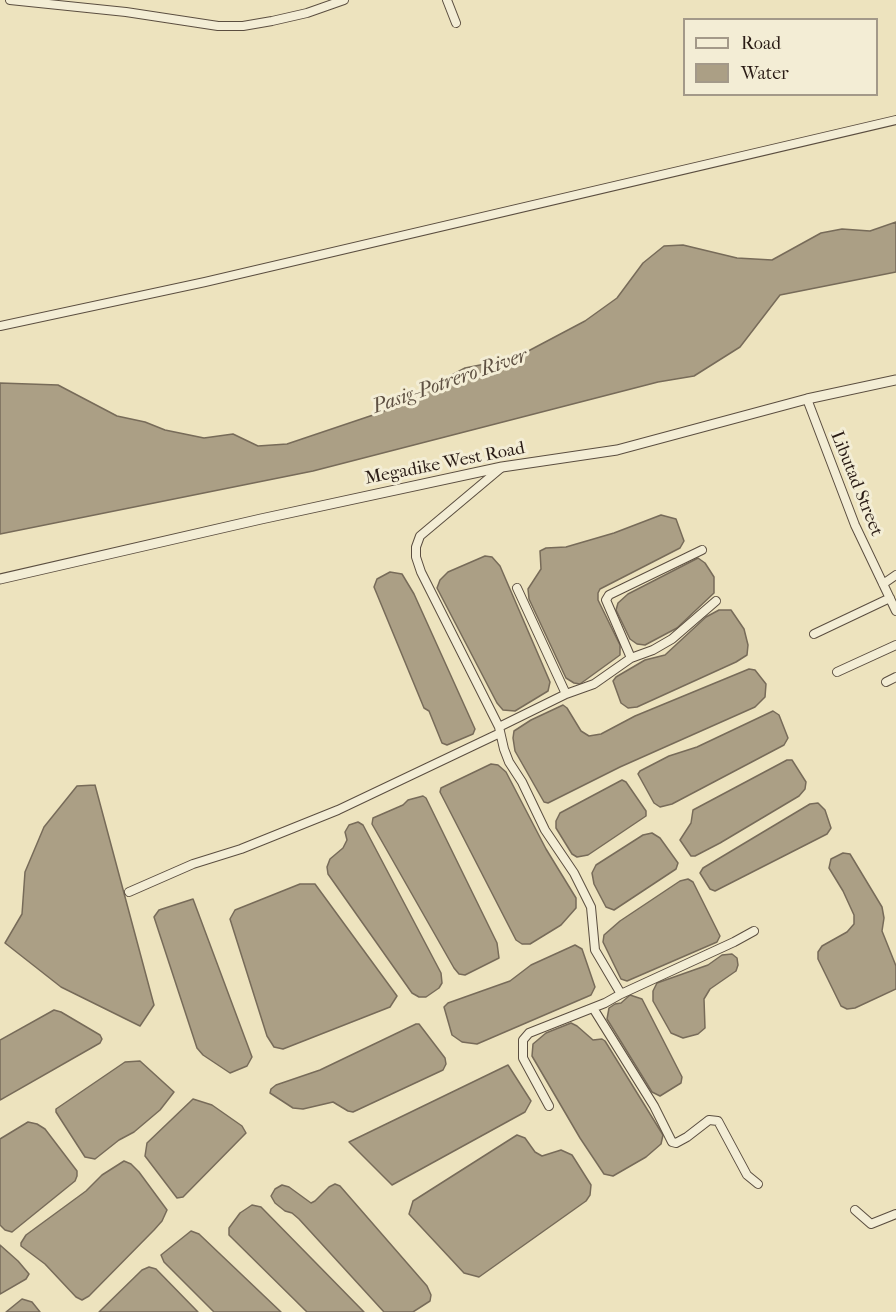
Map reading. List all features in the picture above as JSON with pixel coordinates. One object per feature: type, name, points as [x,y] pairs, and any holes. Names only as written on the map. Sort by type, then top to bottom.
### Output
[{"type":"street","points":[[0,1],[61,2],[194,24],[243,26],[307,13],[344,0]]},
{"type":"street","points":[[447,0],[456,23]]},
{"type":"street","points":[[0,326],[205,282],[896,120]]},
{"type":"street","name":"Megadike West Road","points":[[0,579],[502,467],[617,450],[807,399],[896,380]]},
{"type":"street","name":"Libutad Street","points":[[807,399],[838,486],[896,611]]},
{"type":"street","points":[[502,467],[420,536],[416,547],[416,557],[421,572],[500,730],[509,762],[545,830],[574,873],[591,907],[595,950],[621,994]]},
{"type":"street","points":[[631,658],[606,600],[609,595],[702,550]]},
{"type":"street","points":[[883,585],[896,575]]},
{"type":"street","points":[[518,588],[566,694]]},
{"type":"street","points":[[814,634],[890,598]]},
{"type":"street","points":[[129,892],[193,864],[241,849],[328,814],[416,775],[566,694],[594,684],[631,658],[653,650],[672,639],[716,601]]},
{"type":"street","points":[[837,672],[896,645]]},
{"type":"street","points":[[886,682],[896,677]]},
{"type":"street","points":[[549,1106],[523,1058],[523,1040],[529,1033],[593,1008],[754,931]]},
{"type":"street","points":[[593,1008],[654,1106],[672,1142],[676,1143],[687,1137],[709,1120],[718,1121],[747,1175],[758,1184]]},
{"type":"street","points":[[855,1210],[871,1224],[896,1214]]},
{"type":"water","name":"Pasig-Potrero River","points":[[896,222],[896,272],[780,295],[740,347],[694,376],[658,382],[313,471],[0,534],[0,383],[58,385],[117,416],[145,422],[165,430],[204,438],[233,434],[258,446],[287,444],[382,412],[465,368],[515,358],[585,321],[617,298],[643,263],[664,246],[683,245],[737,258],[772,260],[821,233],[842,229],[870,231]]},
{"type":"water","points":[[661,515],[676,519],[684,541],[680,548],[600,589],[598,600],[620,645],[620,655],[580,684],[574,683],[566,678],[529,599],[528,589],[541,569],[540,551],[546,548],[566,547],[614,533]]},
{"type":"water","points":[[485,556],[492,557],[500,566],[550,682],[548,691],[515,711],[503,710],[497,703],[437,588],[440,580],[448,572]]},
{"type":"water","points":[[698,558],[705,563],[714,577],[714,593],[677,628],[645,645],[637,644],[630,639],[616,610],[618,603],[628,594]]},
{"type":"water","points":[[390,572],[402,574],[414,594],[475,729],[473,734],[447,745],[442,743],[429,711],[424,708],[374,587],[377,579]]},
{"type":"water","points":[[719,610],[731,610],[744,629],[748,645],[747,655],[637,707],[628,708],[621,703],[613,681],[616,677],[645,660],[665,655],[706,617]]},
{"type":"water","points":[[749,669],[755,670],[766,684],[765,697],[755,707],[620,767],[548,803],[544,802],[515,751],[514,731],[563,705],[581,731],[589,736],[601,734],[635,716]]},
{"type":"water","points":[[773,711],[779,715],[788,738],[784,745],[672,804],[660,807],[654,803],[638,774],[640,771]]},
{"type":"water","points":[[787,760],[792,760],[806,782],[805,789],[799,796],[720,843],[691,856],[680,840],[691,823],[693,810]]},
{"type":"water","points":[[491,764],[498,765],[506,772],[546,849],[576,898],[576,908],[561,925],[530,944],[522,944],[516,940],[440,792],[441,788]]},
{"type":"water","points":[[622,780],[626,782],[646,811],[646,816],[588,855],[577,857],[572,854],[556,828],[556,821],[560,813]]},
{"type":"water","points":[[95,785],[154,1005],[140,1026],[61,987],[5,943],[22,914],[25,872],[44,827],[77,786]]},
{"type":"water","points":[[423,796],[497,943],[499,958],[465,975],[459,974],[454,968],[372,824],[373,818],[403,805],[408,800]]},
{"type":"water","points":[[818,803],[825,810],[831,828],[827,834],[715,891],[710,889],[700,873],[703,868],[810,804]]},
{"type":"water","points":[[358,822],[363,825],[441,973],[442,983],[439,988],[426,997],[419,997],[412,993],[328,874],[327,867],[330,859],[343,848],[347,840],[345,832],[349,825]]},
{"type":"water","points":[[652,833],[660,838],[678,863],[676,869],[614,910],[606,907],[594,884],[592,873],[596,865],[643,835]]},
{"type":"water","points":[[843,853],[850,854],[882,907],[884,918],[882,931],[896,966],[896,989],[855,1008],[847,1009],[841,1006],[818,959],[818,952],[822,946],[847,932],[854,924],[854,915],[829,868],[831,859]]},
{"type":"water","points":[[688,879],[693,882],[720,936],[717,942],[627,981],[621,979],[603,942],[604,935],[620,921],[680,881]]},
{"type":"water","points":[[300,884],[315,884],[397,996],[390,1007],[283,1049],[274,1047],[267,1036],[230,919],[235,910]]},
{"type":"water","points":[[193,899],[252,1057],[247,1066],[230,1073],[203,1055],[197,1048],[154,917],[159,910]]},
{"type":"water","points":[[575,945],[582,949],[595,987],[591,995],[477,1044],[462,1042],[452,1035],[444,1007],[448,1003],[510,981],[531,965]]},
{"type":"water","points":[[732,954],[737,958],[736,971],[710,989],[704,999],[705,1028],[698,1034],[683,1038],[671,1033],[653,1001],[653,991],[657,983],[708,965],[722,955]]},
{"type":"water","points":[[630,995],[642,999],[682,1077],[681,1083],[660,1096],[652,1092],[607,1019],[609,1008],[621,1003]]},
{"type":"water","points":[[54,1010],[100,1035],[102,1039],[100,1043],[0,1100],[0,1040]]},
{"type":"water","points":[[571,1023],[593,1040],[605,1041],[663,1135],[661,1144],[646,1157],[613,1176],[604,1174],[532,1056],[533,1044],[546,1033]]},
{"type":"water","points":[[419,1024],[445,1058],[446,1064],[443,1070],[353,1112],[333,1102],[303,1109],[293,1108],[270,1093],[276,1085],[320,1070]]},
{"type":"water","points":[[140,1061],[174,1092],[160,1110],[134,1132],[119,1140],[95,1159],[85,1157],[56,1109],[125,1062]]},
{"type":"water","points":[[508,1065],[531,1101],[525,1112],[392,1185],[349,1142]]},
{"type":"water","points":[[193,1099],[212,1105],[242,1126],[246,1133],[183,1197],[177,1198],[145,1156],[147,1143]]},
{"type":"water","points":[[28,1122],[45,1129],[77,1171],[77,1176],[75,1181],[12,1232],[0,1225],[0,1139]]},
{"type":"water","points":[[517,1135],[525,1138],[535,1152],[542,1156],[561,1150],[572,1155],[591,1185],[590,1195],[586,1201],[479,1277],[464,1273],[409,1214],[413,1201]]},
{"type":"water","points":[[124,1161],[139,1172],[167,1210],[162,1221],[154,1230],[89,1296],[82,1300],[76,1297],[45,1264],[21,1246],[21,1243],[26,1235],[86,1191],[102,1175]]},
{"type":"water","points":[[335,1184],[340,1186],[427,1286],[431,1295],[430,1301],[413,1312],[384,1312],[299,1219],[275,1203],[271,1196],[275,1189],[282,1185],[289,1187],[311,1203]]},
{"type":"water","points":[[252,1205],[261,1207],[364,1312],[307,1312],[229,1235],[229,1228],[240,1213]]},
{"type":"water","points":[[191,1231],[199,1234],[281,1312],[214,1312],[164,1262],[161,1255]]},
{"type":"water","points":[[0,1245],[29,1274],[26,1279],[0,1294]]},
{"type":"water","points":[[149,1267],[156,1269],[198,1312],[99,1312],[142,1270]]},
{"type":"water","points":[[22,1299],[32,1302],[40,1312],[6,1312]]}]
